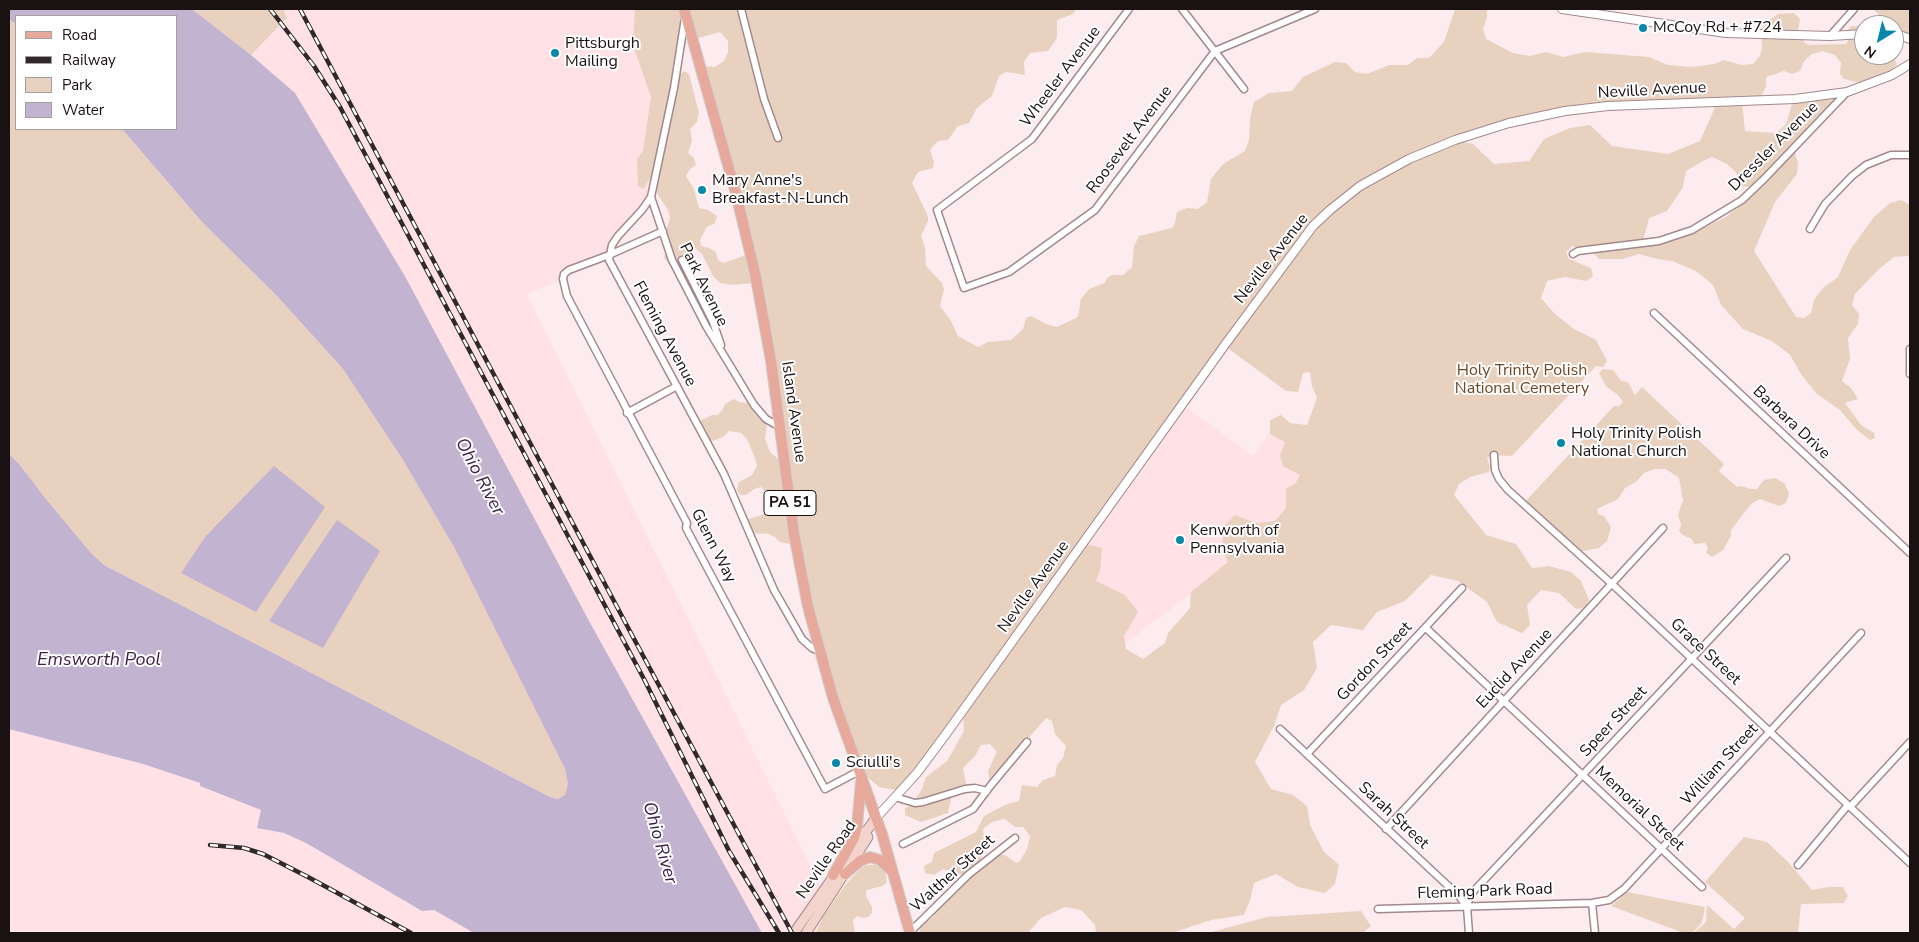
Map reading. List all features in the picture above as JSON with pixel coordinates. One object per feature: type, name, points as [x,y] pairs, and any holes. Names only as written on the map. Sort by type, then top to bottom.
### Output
[{"type":"main road","name":"Island Avenue","points":[[685,11],[756,272],[771,361],[794,534],[808,608],[833,698],[876,818]]},
{"type":"main road","points":[[833,876],[850,846],[857,827],[860,774]]},
{"type":"main road","name":"Neville Road","points":[[806,933],[869,835],[876,818]]},
{"type":"main road","name":"Neville Road","points":[[794,933],[876,818]]},
{"type":"main road","name":"PA 51","points":[[876,818],[896,878],[910,932]]},
{"type":"main road","points":[[845,874],[860,861],[874,858],[890,867],[896,878]]},
{"type":"street","points":[[741,9],[764,99],[778,138]]},
{"type":"street","name":"Wheeler Avenue","points":[[964,288],[937,210],[1032,139],[1129,9]]},
{"type":"street","points":[[1182,9],[1244,90]]},
{"type":"street","points":[[1215,51],[1315,9]]},
{"type":"street","points":[[1562,9],[1726,33],[1830,36],[1854,35]]},
{"type":"street","points":[[1830,36],[1854,9]]},
{"type":"street","points":[[609,255],[612,245],[618,236],[642,210],[651,197],[674,88],[685,11]]},
{"type":"street","name":"Roosevelt Avenue","points":[[964,288],[1009,272],[1095,210],[1215,51]]},
{"type":"street","name":"Neville Avenue","points":[[876,818],[917,773],[946,734],[1227,342],[1313,226],[1360,186],[1409,159],[1455,140],[1509,123],[1564,111],[1608,106],[1795,99],[1847,92],[1892,75],[1910,64]]},
{"type":"street","name":"Dressler Avenue","points":[[1573,254],[1578,251],[1659,241],[1692,230],[1742,200],[1847,92]]},
{"type":"street","points":[[1810,229],[1825,204],[1852,176],[1866,165],[1892,155],[1910,154]]},
{"type":"street","name":"Park Avenue","points":[[651,197],[672,260],[706,326],[754,405],[766,419],[780,427]]},
{"type":"street","points":[[609,255],[663,231]]},
{"type":"street","name":"Glenn Way","points":[[609,255],[568,270],[563,279],[563,288],[574,313],[825,789],[860,774]]},
{"type":"street","name":"Fleming Avenue","points":[[609,255],[612,265],[724,474],[774,590],[802,639],[812,648],[819,651]]},
{"type":"street","name":"Park Avenue","points":[[682,260],[713,322],[725,355]]},
{"type":"street","name":"Barbara Drive","points":[[1654,313],[1910,553]]},
{"type":"street","points":[[1910,349],[1910,374]]},
{"type":"street","points":[[627,414],[676,386]]},
{"type":"street","name":"Grace Street","points":[[1494,455],[1495,470],[1499,480],[1508,490],[1692,658],[1910,863]]},
{"type":"street","name":"Euclid Avenue","points":[[1386,828],[1663,528]]},
{"type":"street","name":"Speer Street","points":[[1467,907],[1470,895],[1786,558]]},
{"type":"street","name":"Gordon Street","points":[[1307,754],[1462,588]]},
{"type":"street","name":"Memorial Street","points":[[1426,628],[1702,887]]},
{"type":"street","name":"William Street","points":[[1592,903],[1609,900],[1617,895],[1861,633]]},
{"type":"street","name":"Sarah Street","points":[[1280,729],[1460,896],[1467,907]]},
{"type":"street","points":[[904,844],[973,809],[1028,742]]},
{"type":"street","points":[[1798,865],[1849,806],[1910,742]]},
{"type":"street","points":[[895,797],[914,802],[923,802],[965,789],[976,788],[987,791]]},
{"type":"street","name":"Walther Street","points":[[910,932],[968,875],[1015,838]]},
{"type":"street","points":[[1592,903],[1595,933]]},
{"type":"street","name":"Fleming Park Road","points":[[1378,909],[1592,903]]},
{"type":"street","points":[[1467,907],[1469,933]]},
{"type":"shaded area","points":[[283,9],[684,9],[651,197],[626,227],[609,255],[569,270],[563,279],[527,294],[823,891],[812,907],[826,933],[762,933],[588,619],[406,278],[251,55],[287,18]]},
{"type":"shaded area","points":[[1182,404],[1253,456],[1273,428],[1343,479],[1005,734],[966,705]]},
{"type":"shaded area","points":[[9,729],[143,764],[200,784],[200,786],[261,810],[257,828],[284,833],[306,843],[422,911],[434,910],[474,933],[9,933]]},
{"type":"green space","points":[[192,9],[283,9],[287,18],[251,55]]},
{"type":"green space","points":[[635,9],[681,9],[683,16],[676,67],[654,173],[643,189],[638,186],[637,159],[643,151],[651,97],[633,45]]},
{"type":"green space","points":[[687,9],[1076,9],[1073,14],[1057,20],[1057,38],[1048,51],[1030,53],[1024,62],[1025,75],[1006,72],[999,76],[992,96],[977,108],[969,123],[958,126],[948,140],[938,141],[934,145],[930,150],[934,162],[933,168],[918,172],[912,183],[928,216],[928,221],[921,236],[925,248],[926,266],[942,283],[944,289],[940,306],[951,321],[958,336],[978,347],[988,342],[1011,340],[1023,329],[1026,318],[1031,316],[1046,324],[1057,327],[1078,317],[1081,299],[1089,289],[1105,283],[1107,278],[1112,275],[1123,275],[1132,267],[1134,246],[1139,236],[1172,228],[1177,212],[1187,208],[1198,209],[1207,202],[1211,179],[1223,164],[1245,151],[1249,140],[1250,118],[1254,102],[1269,93],[1292,91],[1303,77],[1335,62],[1346,63],[1355,72],[1367,74],[1389,65],[1408,65],[1417,58],[1429,58],[1444,42],[1455,9],[1487,9],[1487,18],[1483,29],[1486,39],[1513,53],[1530,56],[1546,52],[1563,57],[1585,52],[1649,57],[1668,65],[1692,67],[1714,64],[1724,60],[1741,65],[1753,64],[1760,56],[1762,48],[1761,33],[1765,23],[1778,14],[1794,13],[1800,19],[1798,31],[1804,42],[1808,45],[1846,44],[1848,41],[1848,30],[1851,26],[1854,26],[1854,65],[1896,65],[1890,74],[1864,84],[1844,79],[1840,74],[1841,63],[1835,55],[1823,51],[1812,54],[1804,61],[1800,71],[1792,74],[1784,71],[1766,77],[1766,87],[1760,98],[1565,109],[1451,141],[1359,185],[1312,224],[914,772],[896,790],[879,787],[864,774],[836,697],[811,602],[799,540],[776,368],[703,66],[715,67],[724,61],[728,52],[728,41],[720,32],[695,39]]},
{"type":"green space","points":[[1873,9],[1910,9],[1910,38],[1904,36],[1904,15],[1879,15]]},
{"type":"green space","points":[[9,19],[15,23],[15,130],[123,130],[202,222],[276,295],[343,369],[403,460],[455,549],[565,769],[568,784],[566,795],[558,799],[550,797],[104,565],[91,553],[9,454]]},
{"type":"green space","points":[[684,71],[689,74],[699,113],[697,122],[690,129],[692,141],[688,153],[694,158],[696,165],[690,169],[686,176],[694,189],[699,208],[708,210],[717,216],[715,223],[707,227],[700,240],[701,246],[716,252],[718,260],[724,263],[749,254],[755,283],[731,285],[720,283],[713,276],[702,254],[695,248],[690,249],[686,253],[685,261],[676,265],[669,264],[664,258],[667,245],[666,231],[670,218],[656,187],[675,91],[680,75]]},
{"type":"green space","name":"Holy Trinity Polish National Cemetery","points":[[1842,95],[1755,186],[1740,187],[1737,173],[1727,164],[1712,157],[1701,162],[1686,171],[1683,187],[1667,211],[1649,218],[1643,241],[1586,250],[1572,246],[1566,252],[1569,259],[1591,268],[1593,276],[1586,281],[1565,277],[1547,281],[1541,298],[1555,314],[1574,329],[1596,340],[1607,361],[1603,367],[1596,366],[1512,456],[1491,455],[1487,458],[1490,467],[1489,472],[1470,477],[1459,484],[1454,495],[1486,535],[1516,544],[1532,568],[1549,566],[1571,572],[1581,581],[1589,600],[1584,608],[1576,609],[1559,593],[1541,590],[1527,605],[1530,625],[1522,633],[1497,622],[1487,602],[1458,581],[1431,575],[1405,601],[1377,612],[1363,630],[1331,625],[1313,642],[1317,668],[1304,690],[1281,705],[1274,726],[1255,762],[1271,789],[1293,795],[1307,806],[1310,825],[1324,852],[1339,865],[1335,884],[1325,893],[1298,887],[1276,874],[1254,883],[1244,915],[1211,920],[1172,933],[1096,933],[1095,925],[1081,910],[1065,907],[1041,918],[1028,933],[919,933],[921,926],[934,916],[938,906],[994,855],[1005,855],[1016,863],[1020,861],[1027,849],[1030,836],[1023,827],[1015,827],[1005,819],[992,822],[983,829],[985,847],[981,859],[962,875],[943,869],[934,875],[925,873],[924,866],[932,862],[934,853],[976,832],[984,816],[1007,804],[1019,801],[1022,785],[1037,787],[1043,780],[1055,776],[1057,765],[1063,758],[1066,746],[1055,734],[1052,721],[1046,718],[990,782],[988,771],[997,752],[990,744],[981,745],[975,756],[963,768],[966,784],[952,795],[948,813],[921,822],[905,815],[905,808],[911,806],[922,789],[926,777],[947,761],[964,731],[963,714],[1085,544],[1102,548],[1100,571],[1096,581],[1125,595],[1138,612],[1124,636],[1126,649],[1143,659],[1165,643],[1168,633],[1190,608],[1191,592],[1228,562],[1222,549],[1224,526],[1235,515],[1256,523],[1275,521],[1286,508],[1286,488],[1295,484],[1300,475],[1283,466],[1280,456],[1285,442],[1270,434],[1270,420],[1281,415],[1290,423],[1307,425],[1317,398],[1312,386],[1310,372],[1303,373],[1298,392],[1286,391],[1225,346],[1314,227],[1361,187],[1409,161],[1459,141],[1473,144],[1494,164],[1529,161],[1544,139],[1570,128],[1590,125],[1612,146],[1668,154],[1700,141],[1717,103],[1742,102],[1745,131],[1777,133],[1786,124],[1793,101]]},
{"type":"green space","points":[[1794,151],[1798,163],[1797,174],[1775,202],[1754,251],[1796,317],[1804,318],[1811,313],[1814,300],[1823,288],[1838,277],[1850,250],[1874,217],[1890,203],[1901,200],[1910,205],[1910,256],[1894,257],[1879,269],[1855,294],[1852,305],[1859,314],[1858,324],[1848,338],[1850,359],[1842,381],[1851,388],[1858,399],[1845,403],[1861,425],[1874,433],[1875,438],[1870,440],[1856,429],[1840,410],[1817,394],[1801,374],[1790,355],[1772,341],[1743,329],[1721,305],[1713,285],[1696,271],[1672,261],[1639,254],[1623,259],[1599,259],[1592,251],[1688,235],[1726,217],[1755,194],[1757,188]]},
{"type":"green space","points":[[1603,369],[1613,370],[1621,381],[1628,382],[1635,395],[1642,387],[1724,464],[1719,471],[1737,487],[1757,489],[1764,480],[1775,478],[1785,484],[1789,494],[1786,503],[1779,506],[1760,499],[1751,504],[1731,530],[1731,536],[1723,550],[1712,557],[1706,553],[1708,548],[1705,543],[1694,544],[1692,539],[1679,531],[1681,525],[1678,515],[1683,500],[1679,478],[1666,469],[1655,469],[1644,473],[1637,481],[1625,488],[1618,499],[1597,509],[1598,514],[1604,516],[1611,527],[1607,541],[1599,548],[1578,552],[1524,503],[1614,406],[1619,406],[1623,402],[1618,395],[1606,386],[1599,373]]},
{"type":"green space","points":[[734,399],[739,402],[751,403],[767,423],[765,439],[770,452],[783,463],[794,542],[789,544],[780,542],[769,534],[751,533],[746,520],[764,514],[769,508],[770,498],[761,487],[754,489],[746,495],[740,495],[737,490],[739,482],[752,475],[757,466],[747,439],[741,433],[729,431],[723,437],[710,442],[705,440],[696,423],[712,415],[718,415],[725,404]]},
{"type":"green space","points":[[1744,837],[1767,842],[1788,862],[1812,890],[1843,887],[1848,896],[1844,903],[1801,904],[1798,933],[1694,933],[1706,922],[1707,905],[1734,929],[1745,918],[1705,882]]},
{"type":"green space","points":[[866,865],[876,865],[885,871],[887,882],[883,886],[866,890],[866,896],[872,907],[872,913],[868,917],[863,918],[857,916],[853,920],[855,933],[816,933],[824,915],[846,884]]},
{"type":"green space","points":[[1627,892],[1705,907],[1701,924],[1693,932],[1681,932],[1611,906]]},
{"type":"green space","points":[[1361,911],[1371,926],[1363,933],[1208,933],[1267,917]]},
{"type":"water","name":"Emsworth Pool","points":[[9,9],[192,9],[251,55],[295,93],[406,278],[588,619],[762,933],[474,933],[434,910],[422,911],[306,843],[284,833],[257,828],[261,810],[200,786],[200,783],[143,764],[9,729],[9,454],[91,553],[104,565],[550,797],[558,799],[565,795],[568,784],[565,769],[455,549],[403,460],[343,369],[276,295],[202,222],[123,130],[178,130],[178,15],[15,15],[15,23],[9,19]]},
{"type":"water","points":[[274,466],[325,507],[256,612],[181,573],[206,536]]},
{"type":"water","points":[[337,520],[380,551],[323,648],[269,621]]},
{"type":"railway","points":[[270,9],[314,66],[340,107],[645,681],[729,851],[779,933]]},
{"type":"railway","points":[[300,9],[792,933]]},
{"type":"railway","points":[[210,845],[244,848],[263,854],[411,933]]},
{"type":"place","name":"McCoy Rd + #724","points":[[1643,28]]},
{"type":"place","name":"Pittsburgh Mailing","points":[[555,53]]},
{"type":"place","name":"Mary Anne's Breakfast-N-Lunch","points":[[702,190]]},
{"type":"place","name":"Holy Trinity Polish National Church","points":[[1561,443]]},
{"type":"place","name":"Kenworth of Pennsylvania","points":[[1180,540]]},
{"type":"place","name":"Sciulli's","points":[[836,763]]},
{"type":"water label","name":"Ohio River","points":[[479,477]]},
{"type":"water label","name":"Ohio River","points":[[659,843]]}]
